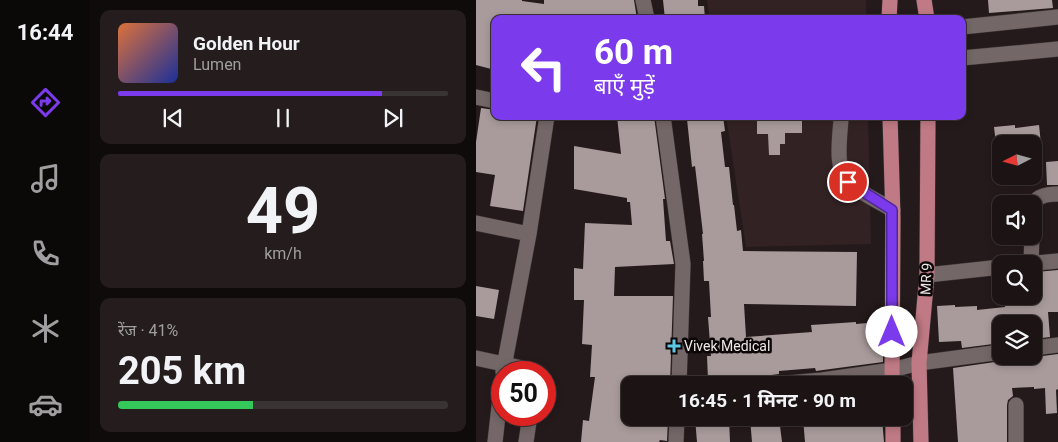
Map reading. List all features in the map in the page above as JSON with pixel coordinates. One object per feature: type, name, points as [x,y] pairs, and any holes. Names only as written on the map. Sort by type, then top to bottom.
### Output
[{"type":"main road","points":[[889,15],[890,0]]},
{"type":"main road","points":[[924,0],[926,15]]},
{"type":"main road","points":[[890,120],[892,376]]},
{"type":"main road","name":"MR 9","points":[[921,442],[919,363],[927,275],[928,120]]},
{"type":"main road","points":[[893,426],[894,442]]},
{"type":"street","points":[[643,0],[646,15]]},
{"type":"street","points":[[966,26],[1058,17]]},
{"type":"street","points":[[966,58],[1058,49]]},
{"type":"street","points":[[476,97],[491,100]]},
{"type":"street","points":[[505,361],[530,234],[546,120]]},
{"type":"street","points":[[664,120],[683,264],[679,376]]},
{"type":"street","points":[[841,120],[839,162],[842,172],[848,182],[892,210]]},
{"type":"street","points":[[1042,197],[1058,194]]},
{"type":"street","points":[[476,223],[530,234]]},
{"type":"street","points":[[1042,262],[1058,261]]},
{"type":"street","points":[[927,275],[992,268]]},
{"type":"street","points":[[1042,347],[1058,345]]},
{"type":"street","points":[[896,376],[919,363],[992,353]]},
{"type":"street","points":[[476,358],[491,363]]},
{"type":"street","points":[[1016,405],[1016,442]]},
{"type":"street","points":[[495,442],[497,426]]},
{"type":"street","points":[[526,442],[528,426]]},
{"type":"street","points":[[676,442],[677,426]]},
{"type":"shaded area","points":[[707,0],[866,0],[866,15],[709,15]]},
{"type":"shaded area","points":[[727,120],[868,120],[871,244],[746,247]]},
{"type":"building","points":[[476,0],[522,0],[544,4],[544,0],[634,0],[636,15],[491,15],[491,69],[476,65]]},
{"type":"building","points":[[663,0],[698,0],[698,6],[704,6],[705,15],[665,15]]},
{"type":"building","points":[[988,0],[1052,0],[1053,8],[989,13]]},
{"type":"building","points":[[481,108],[491,109],[491,120],[536,120],[523,211],[490,206],[495,175],[476,172],[476,142]]},
{"type":"building","points":[[617,120],[655,120],[665,199],[663,199],[666,241],[670,241],[674,264],[615,267],[614,296],[673,296],[670,376],[621,376],[621,426],[668,426],[667,441],[581,442],[583,420],[589,421],[595,377],[590,377],[592,345],[582,344],[584,300],[574,300],[574,268],[583,269],[585,223],[632,225],[630,202],[627,202],[627,198],[574,189],[574,146],[621,154]]},
{"type":"building","points":[[687,120],[724,120],[725,131],[721,132],[725,167],[729,167],[737,231],[741,230],[743,251],[857,252],[856,306],[744,304],[746,337],[812,332],[811,325],[856,322],[856,324],[878,322],[878,320],[883,319],[883,362],[816,371],[815,368],[779,371],[779,374],[764,376],[708,376],[707,356],[711,356],[708,317],[711,317],[709,281],[704,281],[703,234],[695,166],[692,167]]},
{"type":"building","points":[[757,120],[802,120],[802,133],[785,133],[785,144],[780,144],[780,155],[769,155],[768,134],[757,134]]},
{"type":"building","points":[[1015,125],[1015,128],[1039,125],[1040,135],[995,135],[994,127]]},
{"type":"building","points":[[1058,161],[1058,185],[1047,185],[1046,162]]},
{"type":"building","points":[[1058,270],[1058,312],[1048,312],[1050,337],[1042,338],[1042,315],[992,315],[992,344],[962,348],[961,341],[939,342],[937,306],[977,306],[977,310],[1005,307],[1005,305],[1042,305],[1042,271]]},
{"type":"building","points":[[476,286],[499,290],[494,319],[476,316]]},
{"type":"building","points":[[1058,354],[1057,413],[1046,414],[1045,388],[1012,388],[1013,396],[1008,400],[1007,405],[1007,442],[958,442],[953,368],[992,362],[992,365],[1042,365],[1042,356]]},
{"type":"building","points":[[696,426],[729,426],[730,442],[697,442]]},
{"type":"building","points":[[751,426],[780,426],[782,442],[752,442]]},
{"type":"building","points":[[804,426],[883,426],[884,442],[805,442]]},
{"type":"place","name":"Vivek Medical","points":[[674,346]]},
{"type":"route","points":[[848,182],[892,210],[892,332]]}]
